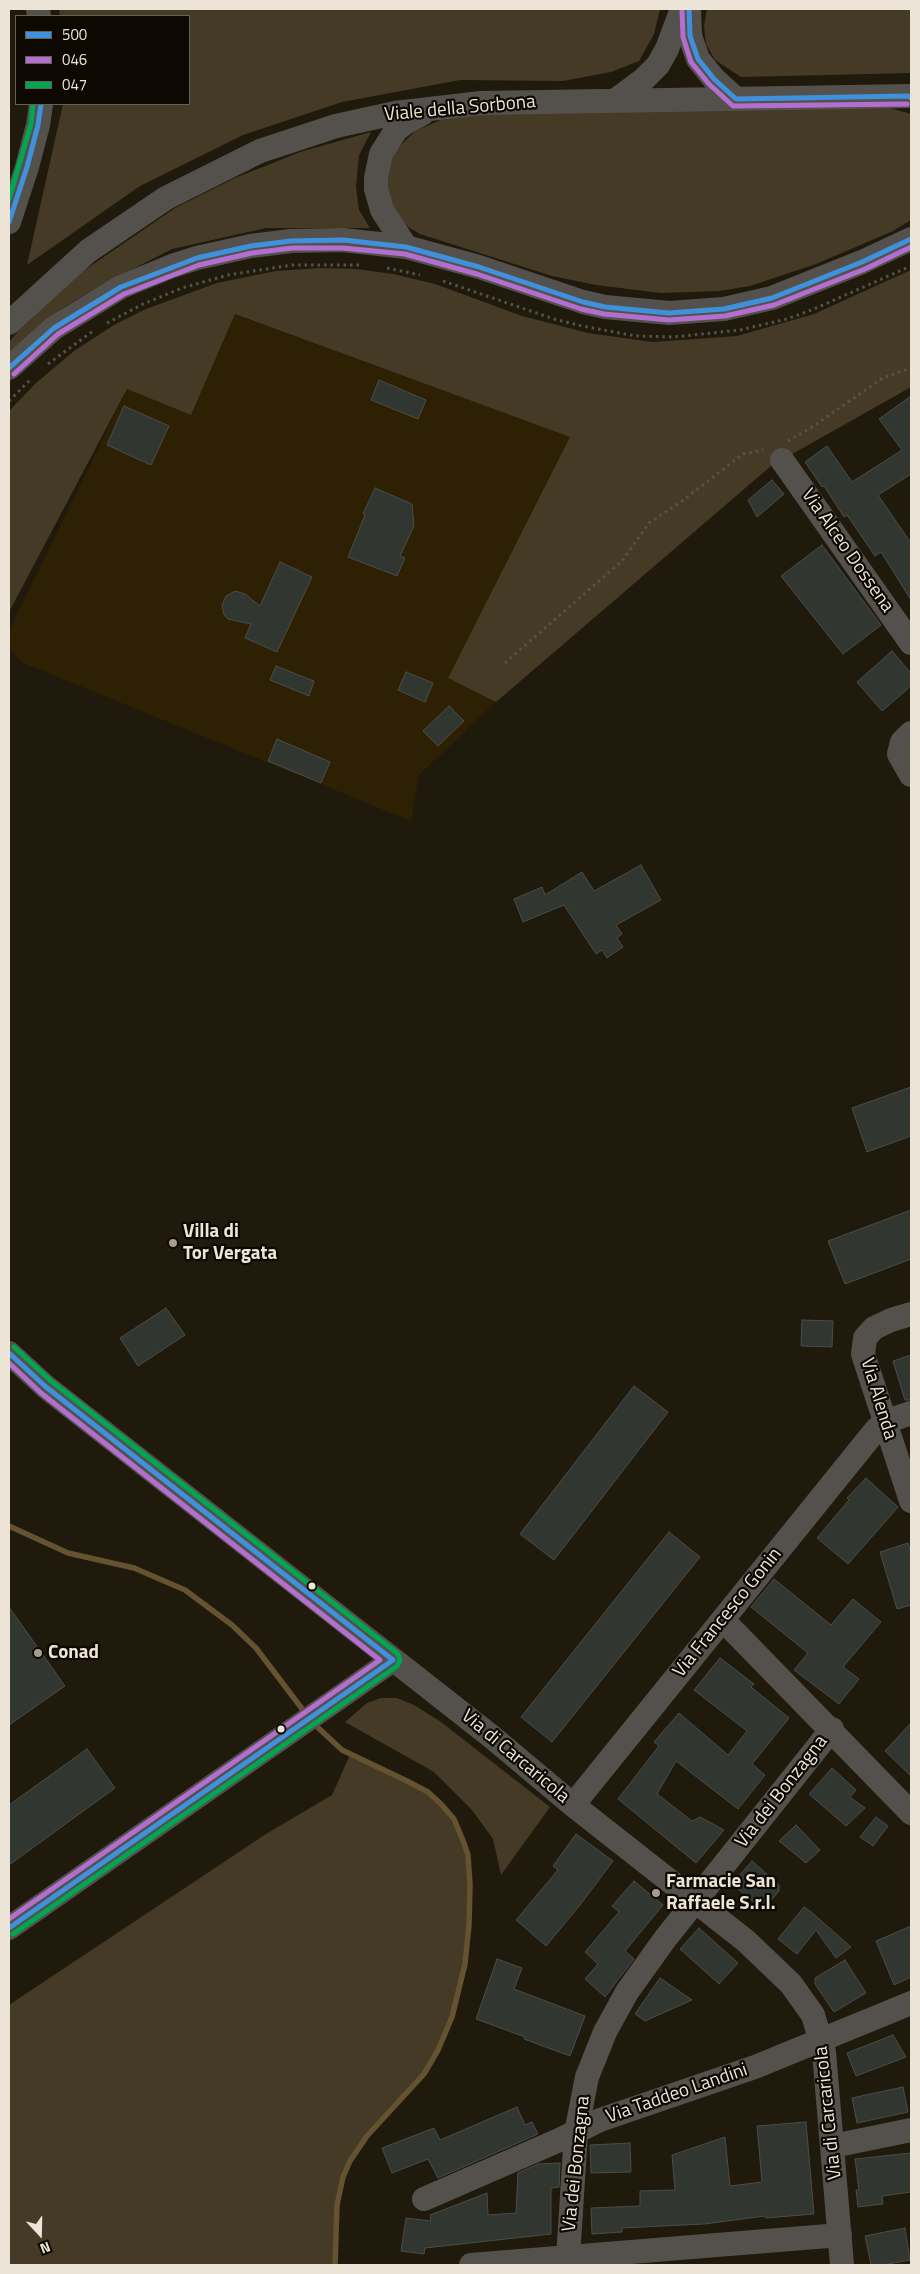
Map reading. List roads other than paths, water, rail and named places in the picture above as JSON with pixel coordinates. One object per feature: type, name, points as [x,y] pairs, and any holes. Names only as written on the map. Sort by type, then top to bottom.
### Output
[{"type":"street","points":[[616,100],[643,80],[658,64],[667,49],[682,9]]},
{"type":"street","points":[[689,9],[690,36],[698,59],[714,79],[736,99]]},
{"type":"street","name":"Viale della Sorbona","points":[[9,323],[88,251],[142,213],[205,177],[260,151],[321,130],[395,113],[481,103],[910,97]]},
{"type":"street","points":[[9,222],[29,159],[41,105]]},
{"type":"street","points":[[406,247],[387,220],[378,200],[376,189],[381,154],[396,130],[415,117],[445,106]]},
{"type":"street","points":[[9,368],[54,328],[106,295],[154,272],[198,258],[251,246],[309,240],[343,240],[406,247],[478,267],[583,302],[620,309],[669,313],[724,309],[772,298],[862,262],[911,239]]},
{"type":"street","name":"Via Alceo Dossena","points":[[779,450],[911,643]]},
{"type":"street","points":[[907,738],[899,754],[911,775]]},
{"type":"street","name":"Via Alenda","points":[[911,1314],[874,1328],[864,1340],[863,1360],[911,1501]]},
{"type":"street","name":"Via di Carcaricola","points":[[9,1353],[53,1393],[492,1737],[573,1805],[746,1941],[788,1980],[813,2015],[822,2041],[833,2146],[842,2265]]},
{"type":"street","points":[[884,1422],[911,1413]]},
{"type":"street","name":"Via Francesco Gonin","points":[[573,1805],[884,1422]]},
{"type":"street","points":[[723,1620],[832,1729],[911,1813]]},
{"type":"street","points":[[9,1928],[393,1660]]},
{"type":"street","name":"Via dei Bonzagna","points":[[567,2261],[576,2133],[587,2077],[610,2021],[644,1967],[832,1729]]},
{"type":"street","name":"Via Taddeo Landini","points":[[424,2199],[610,2117],[724,2078],[822,2041],[911,2003]]},
{"type":"street","points":[[833,2146],[911,2130]]},
{"type":"street","points":[[471,2265],[567,2261],[840,2235]]},
{"type":"waterway","points":[[9,1526],[68,1553],[134,1568],[185,1590],[232,1625],[256,1648],[306,1714]]},
{"type":"waterway","points":[[313,1723],[342,1750],[428,1792],[441,1804],[454,1819],[464,1843],[468,1855],[470,1885],[469,1925],[465,1964],[452,2017],[438,2050],[424,2074],[367,2136],[350,2161],[343,2177],[337,2205],[335,2265]]},
{"type":"place","name":"Villa di Tor Vergata","points":[[173,1243]]},
{"type":"place","name":"Conad","points":[[38,1653]]},
{"type":"place","name":"Farmacie San Raffaele S.r.l.","points":[[656,1893]]}]
